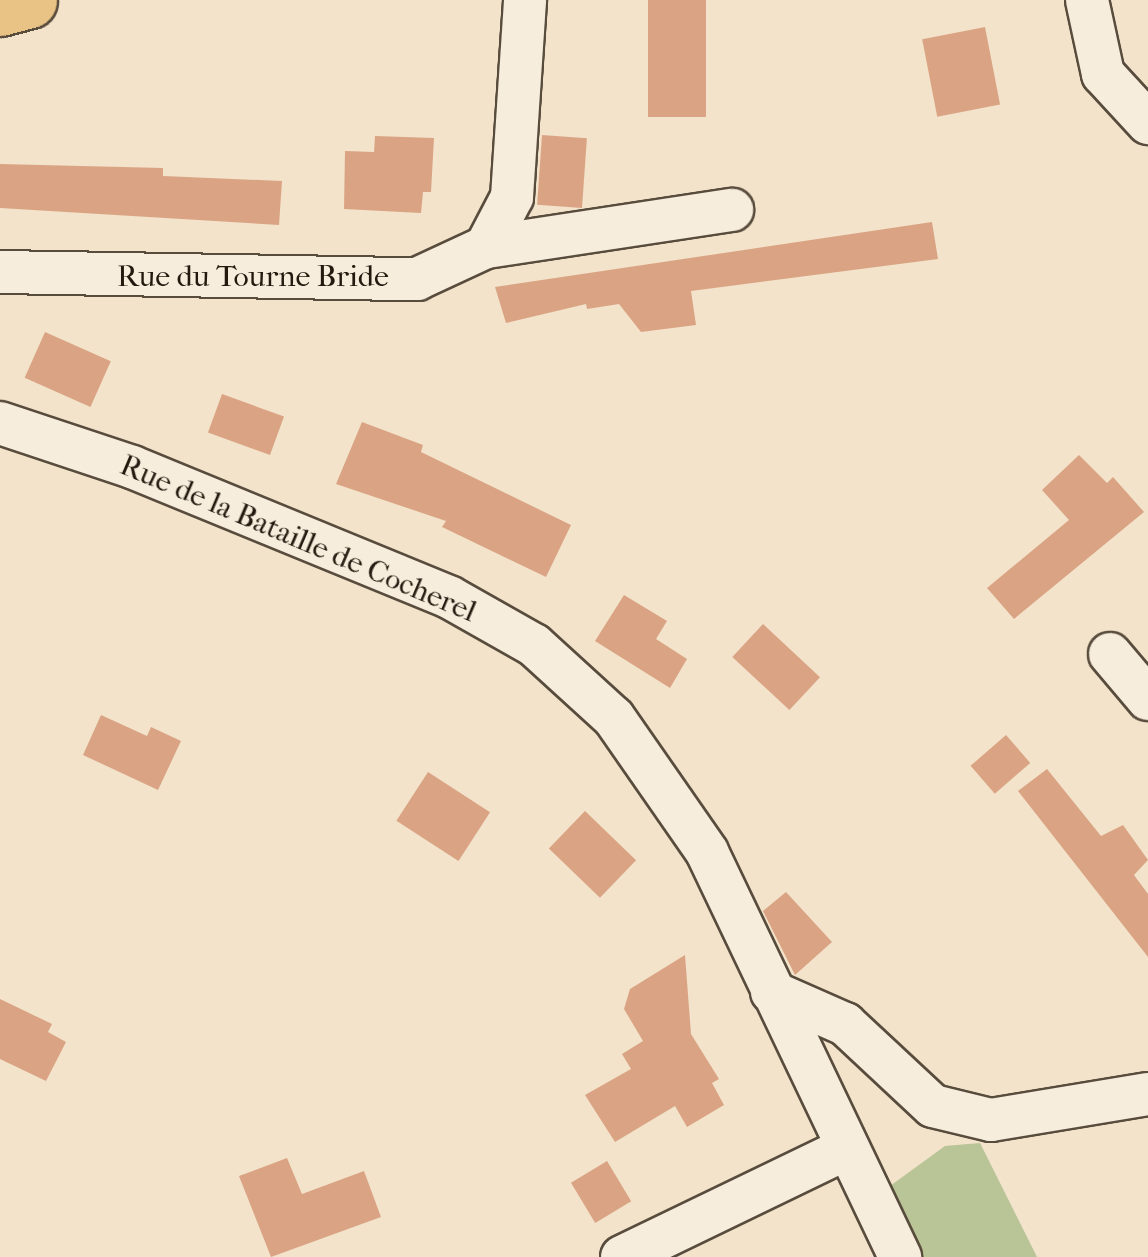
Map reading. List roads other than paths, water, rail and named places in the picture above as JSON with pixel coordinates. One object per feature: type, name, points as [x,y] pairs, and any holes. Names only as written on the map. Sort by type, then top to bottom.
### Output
[{"type":"main road","points":[[0,8],[30,0]]},
{"type":"street","points":[[486,247],[512,198],[525,0]]},
{"type":"street","points":[[1087,0],[1103,74],[1148,123]]},
{"type":"street","name":"Rue du Tourne Bride","points":[[0,272],[417,279],[486,247],[732,210]]},
{"type":"street","name":"Rue de la Bataille de Cocherel","points":[[0,422],[132,467],[450,596],[534,645],[614,718],[706,852],[900,1257]]},
{"type":"street","points":[[1110,654],[1148,700]]},
{"type":"street","points":[[772,992],[845,1024],[933,1106],[991,1120],[1148,1094]]},
{"type":"street","points":[[622,1257],[845,1149]]}]
